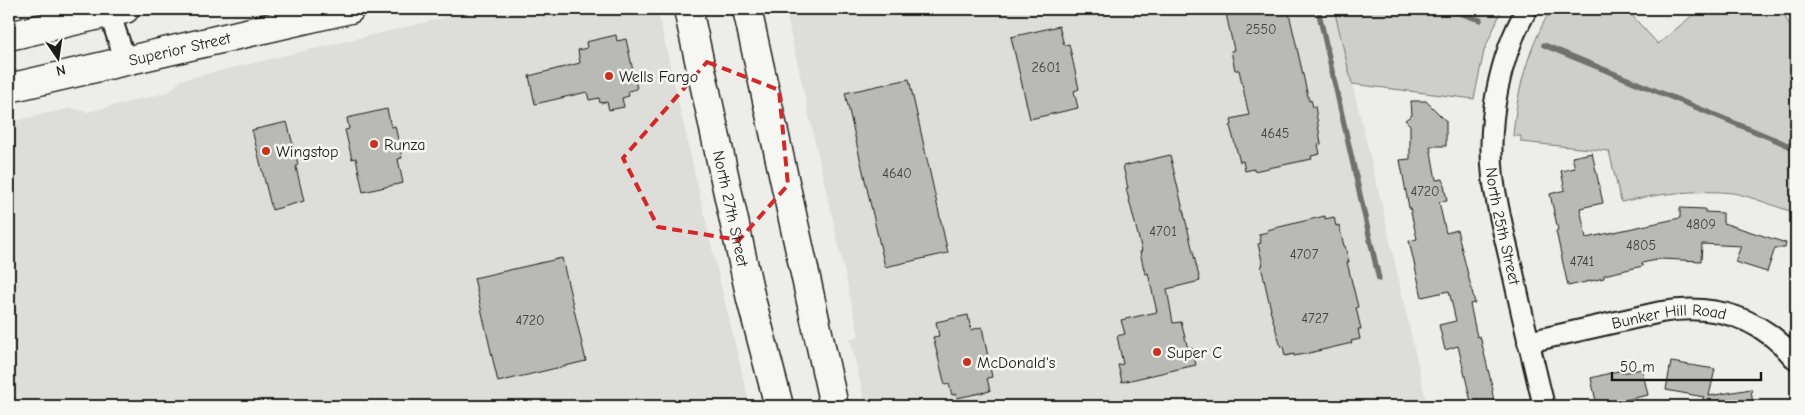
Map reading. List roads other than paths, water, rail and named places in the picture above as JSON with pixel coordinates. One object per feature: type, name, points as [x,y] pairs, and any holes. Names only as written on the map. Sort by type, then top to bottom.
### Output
[{"type":"main road","name":"Superior Street","points":[[9,88],[115,65],[350,9]]},
{"type":"main road","name":"North 27th Street","points":[[688,9],[756,321],[779,406]]},
{"type":"main road","points":[[747,9],[834,406]]},
{"type":"main road","points":[[9,36],[114,10]]},
{"type":"street","name":"North 25th Street","points":[[1528,9],[1511,43],[1494,109],[1492,165],[1499,211],[1544,406]]},
{"type":"street","points":[[114,10],[115,65]]},
{"type":"street","name":"Bunker Hill Road","points":[[1528,342],[1661,312],[1682,309],[1704,309],[1731,315],[1760,328],[1779,342],[1796,360]]},
{"type":"waterway","points":[[1318,9],[1379,279]]},
{"type":"waterway","points":[[1448,9],[1480,20]]},
{"type":"waterway","points":[[1544,45],[1796,149]]},
{"type":"place","name":"Wells Fargo","points":[[609,76]]},
{"type":"place","name":"Runza","points":[[374,144]]},
{"type":"place","name":"Wingstop","points":[[266,151]]},
{"type":"place","name":"Super C","points":[[1157,352]]},
{"type":"place","name":"McDonald's","points":[[967,362]]}]
